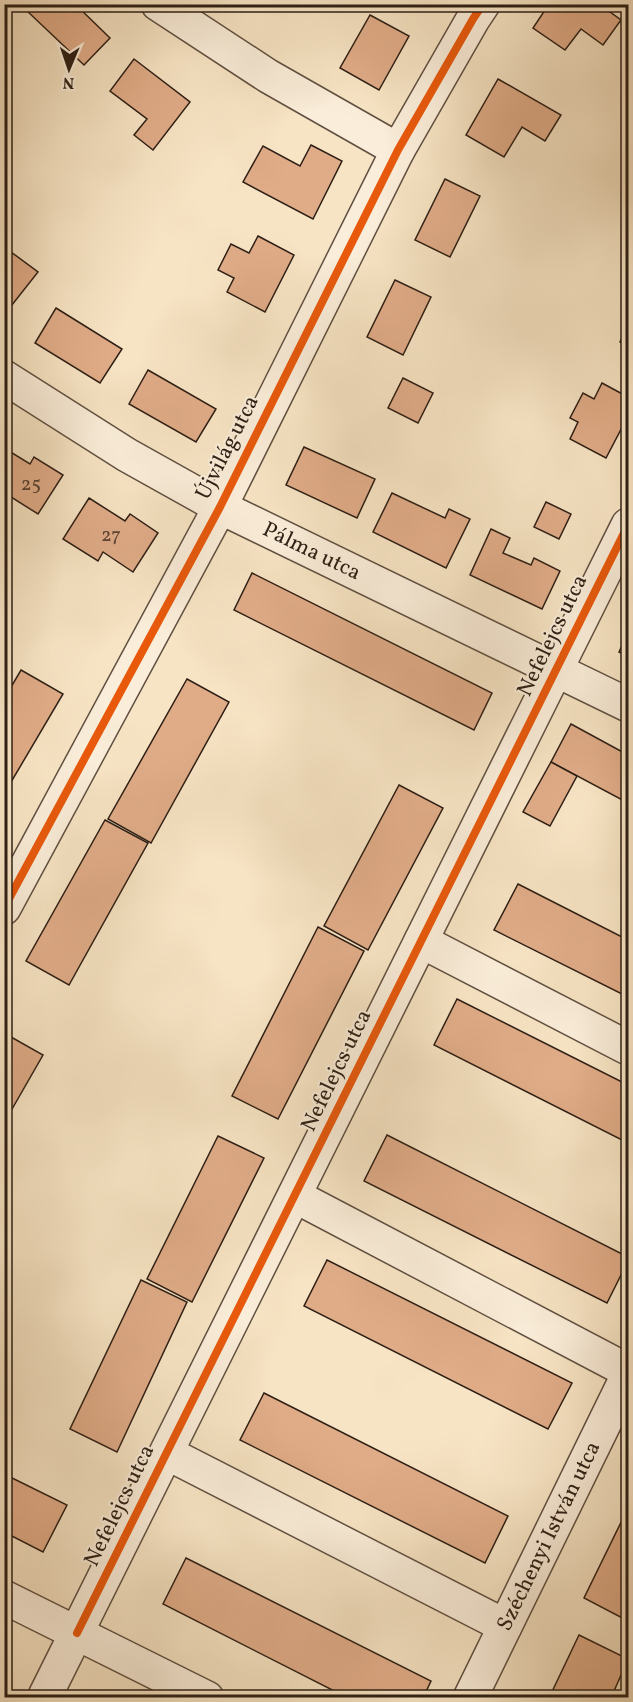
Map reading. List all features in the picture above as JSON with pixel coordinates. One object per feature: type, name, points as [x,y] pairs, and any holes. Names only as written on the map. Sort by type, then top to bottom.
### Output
[{"type":"street","points":[[158,4],[268,76],[398,150]]},
{"type":"street","points":[[198,4],[226,49]]},
{"type":"street","name":"Újvilág utca","points":[[4,908],[220,507],[398,150],[483,4]]},
{"type":"street","name":"Pálma utca","points":[[4,377],[127,455],[220,507],[628,705]]},
{"type":"street","name":"Nefelejcs utca","points":[[44,1698],[628,525]]},
{"type":"street","points":[[421,941],[628,1048]]},
{"type":"street","points":[[295,1196],[628,1373]]},
{"type":"street","name":"Széchenyi István utca","points":[[470,1698],[628,1373]]},
{"type":"street","name":"Nefelejcs utca","points":[[167,1453],[506,1626]]},
{"type":"street","points":[[4,1597],[207,1698]]},
{"type":"building","points":[[31,4],[75,4],[110,38],[84,65],[26,10]]},
{"type":"building","points":[[549,4],[599,4],[621,20],[603,45],[581,29],[565,50],[533,28]]},
{"type":"building","points":[[370,15],[409,36],[379,90],[340,68]]},
{"type":"building","points":[[134,59],[190,102],[153,150],[134,135],[147,119],[110,91]]},
{"type":"building","points":[[498,79],[561,115],[545,141],[522,127],[504,157],[466,135]]},
{"type":"building","points":[[311,145],[342,161],[313,219],[243,182],[263,146],[300,166]]},
{"type":"building","points":[[445,179],[480,196],[450,257],[415,240]]},
{"type":"building","points":[[258,236],[294,255],[265,312],[227,292],[234,278],[218,270],[231,244],[249,253]]},
{"type":"building","points":[[7,249],[38,272],[4,315],[4,253]]},
{"type":"building","points":[[395,280],[431,297],[403,355],[367,337]]},
{"type":"building","points":[[56,308],[122,349],[100,383],[35,343]]},
{"type":"building","points":[[628,326],[628,346],[620,342]]},
{"type":"building","points":[[148,370],[216,409],[196,442],[129,404]]},
{"type":"building","points":[[403,378],[433,393],[418,423],[388,408]]},
{"type":"building","points":[[602,383],[628,397],[628,416],[606,458],[570,439],[578,422],[570,418],[583,393],[594,399]]},
{"type":"building","points":[[304,447],[375,479],[357,518],[286,485]]},
{"type":"building","points":[[4,448],[30,464],[34,457],[63,475],[38,514],[8,495],[4,500]]},
{"type":"building","points":[[392,493],[445,518],[449,509],[470,519],[446,568],[373,532]]},
{"type":"building","points":[[89,498],[125,521],[130,514],[158,533],[133,572],[103,552],[98,561],[63,539]]},
{"type":"building","points":[[546,502],[571,514],[559,539],[534,527]]},
{"type":"building","points":[[491,529],[510,538],[503,553],[531,565],[534,558],[560,571],[542,609],[470,575]]},
{"type":"building","points":[[252,573],[492,693],[474,730],[234,610]]},
{"type":"building","points":[[628,632],[628,656],[619,652]]},
{"type":"building","points":[[21,670],[63,694],[4,794],[4,699]]},
{"type":"building","points":[[187,679],[229,702],[151,843],[108,819]]},
{"type":"building","points":[[571,724],[628,755],[628,803],[551,762]]},
{"type":"building","points":[[551,762],[577,776],[550,826],[523,812]]},
{"type":"building","points":[[399,785],[443,808],[368,950],[324,926]]},
{"type":"building","points":[[105,820],[148,843],[69,985],[26,961]]},
{"type":"building","points":[[518,884],[628,940],[628,997],[494,930]]},
{"type":"building","points":[[318,927],[364,951],[278,1119],[232,1096]]},
{"type":"building","points":[[457,999],[628,1085],[628,1143],[434,1045]]},
{"type":"building","points":[[4,1033],[43,1055],[4,1123]]},
{"type":"building","points":[[387,1135],[628,1257],[607,1303],[364,1181]]},
{"type":"building","points":[[218,1136],[264,1158],[192,1302],[147,1279]]},
{"type":"building","points":[[327,1260],[572,1383],[548,1429],[304,1306]]},
{"type":"building","points":[[141,1280],[187,1302],[117,1452],[70,1429]]},
{"type":"building","points":[[264,1393],[508,1516],[485,1563],[240,1440]]},
{"type":"building","points":[[4,1474],[67,1505],[43,1552],[4,1532]]},
{"type":"building","points":[[628,1508],[628,1621],[584,1598]]},
{"type":"building","points":[[186,1558],[431,1681],[423,1698],[348,1698],[163,1604]]},
{"type":"building","points":[[579,1635],[628,1659],[611,1698],[549,1698]]},
{"type":"cycle path","points":[[4,908],[220,507],[398,150],[483,4]]},
{"type":"cycle path","points":[[77,1633],[628,525]]}]
